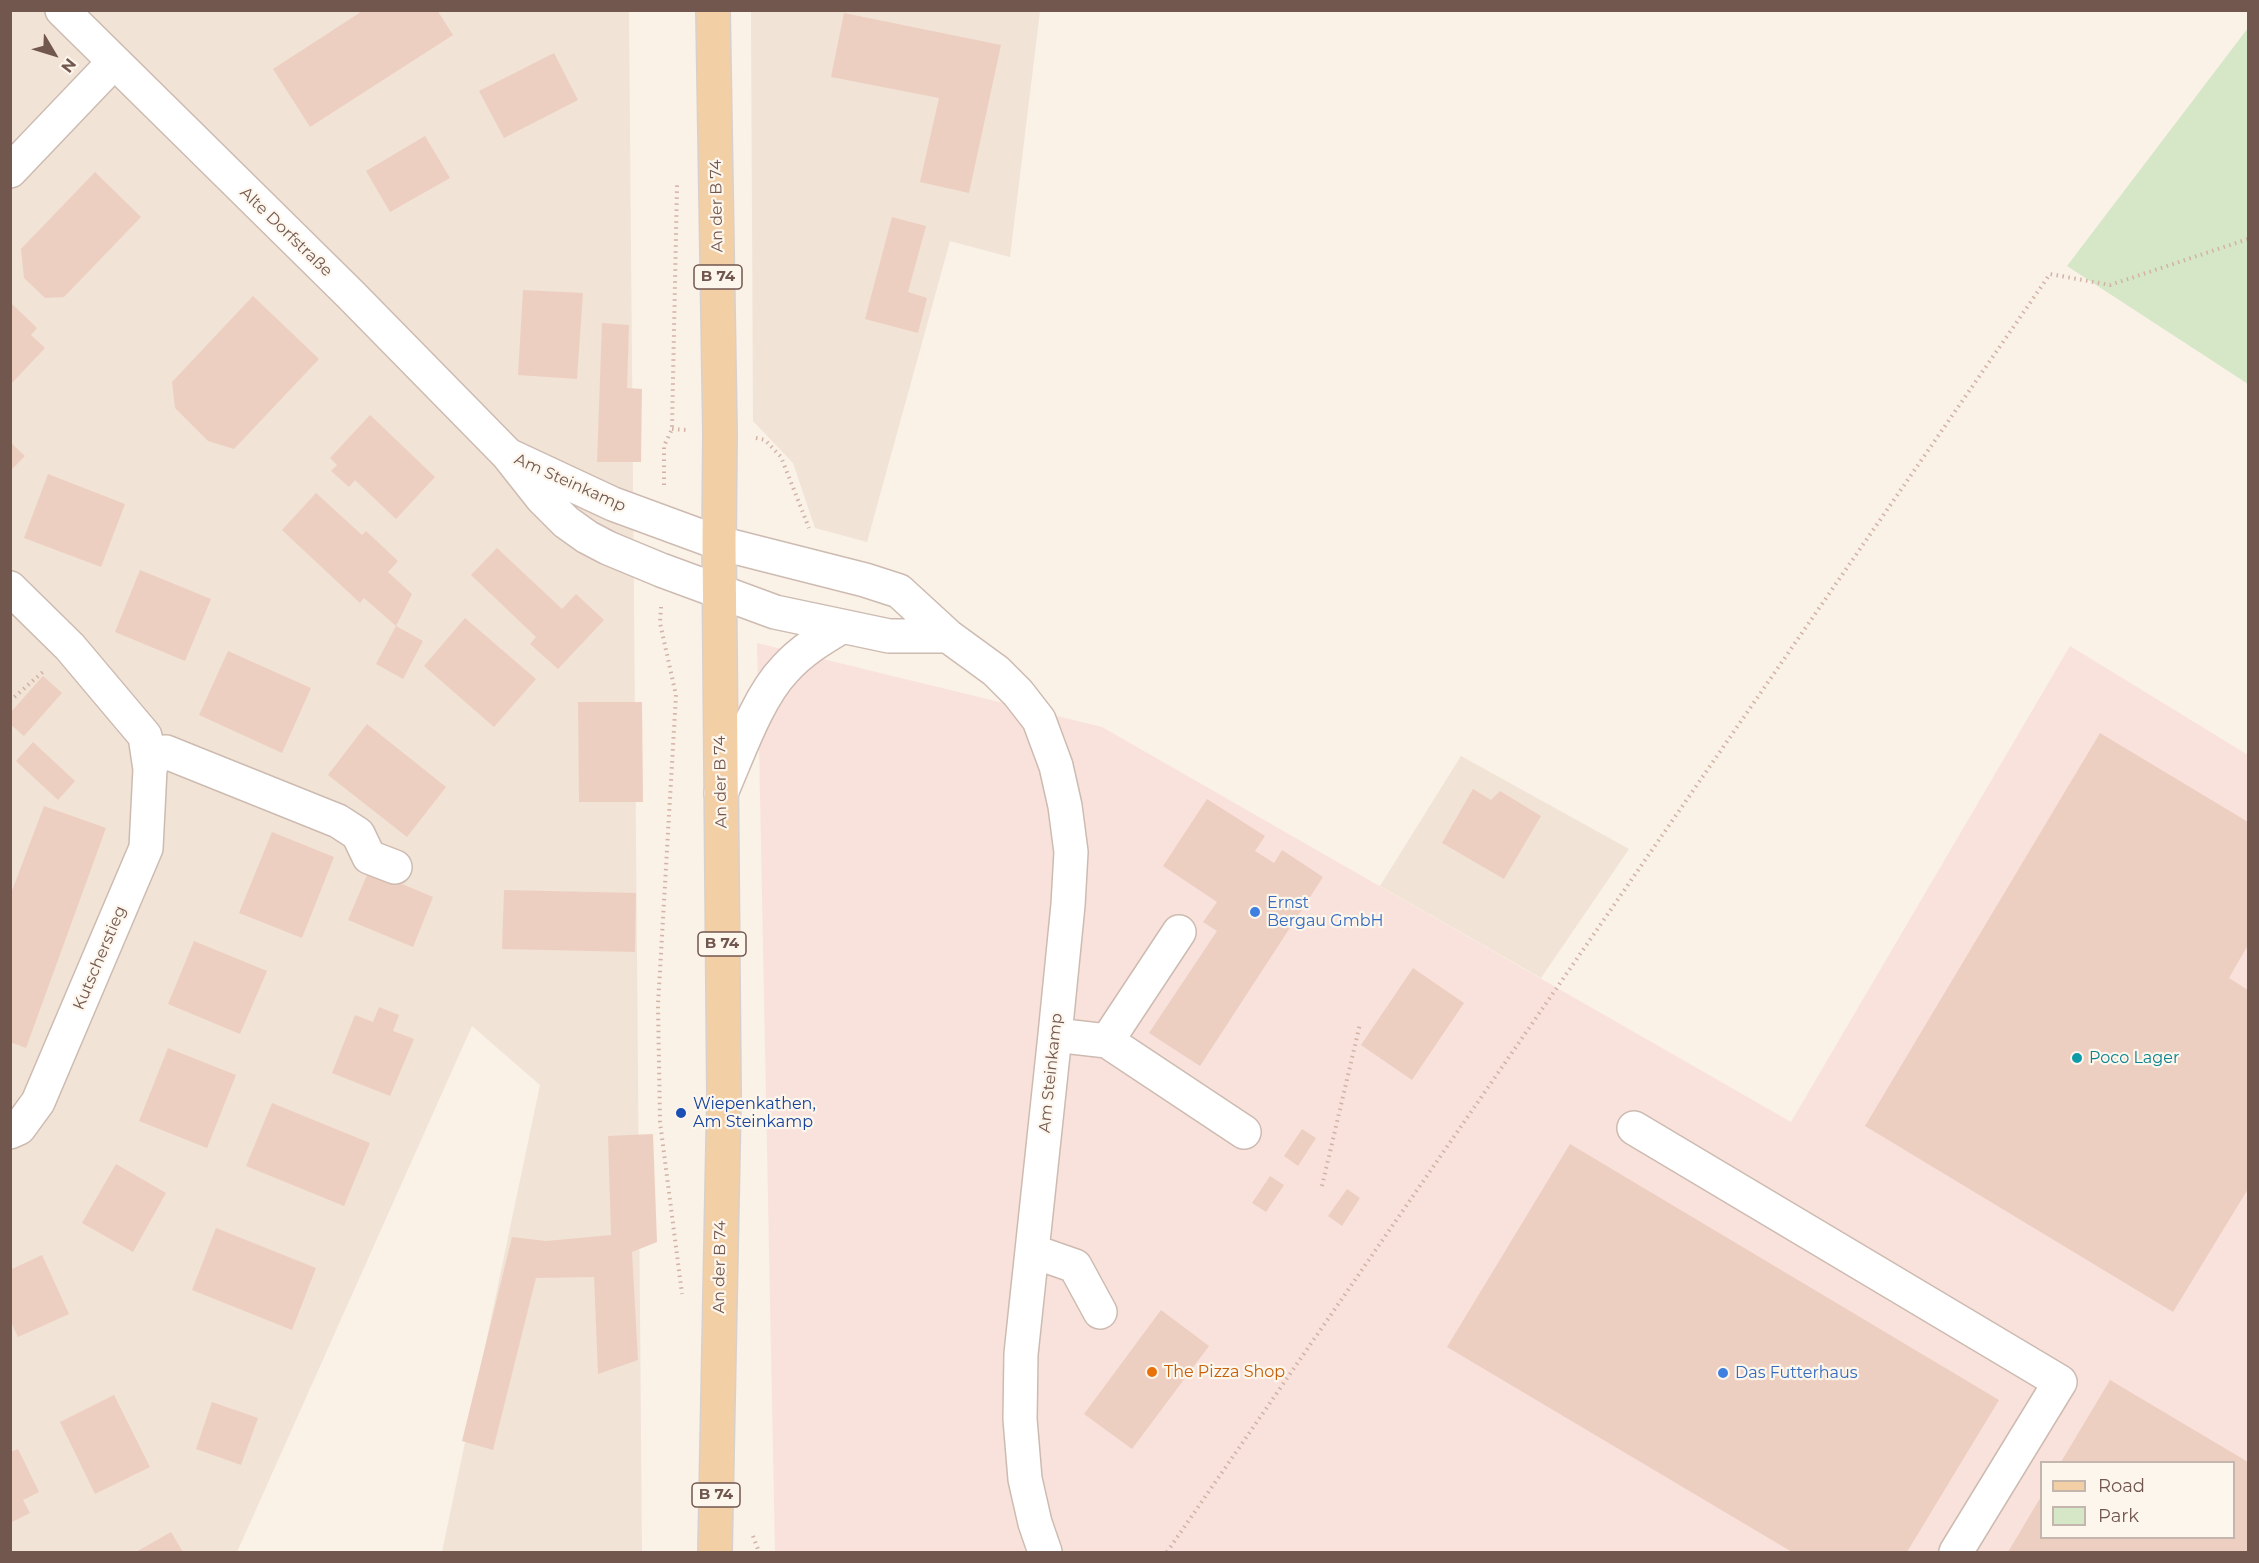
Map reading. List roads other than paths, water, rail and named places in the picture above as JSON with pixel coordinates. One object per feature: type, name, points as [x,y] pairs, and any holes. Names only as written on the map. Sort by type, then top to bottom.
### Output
[{"type":"main road","name":"An der B 74","points":[[713,10],[720,433],[724,1095],[715,1552]]},
{"type":"street","name":"Alte Dorfstraße","points":[[62,10],[343,287],[508,454]]},
{"type":"street","points":[[10,171],[114,62]]},
{"type":"street","name":"Am Steinkamp","points":[[508,454],[613,504],[719,543],[865,580],[899,591],[948,636],[996,671],[1018,693],[1039,720],[1056,766],[1065,806],[1071,852],[1068,905],[1021,1354],[1020,1419],[1025,1479],[1035,1523],[1045,1552]]},
{"type":"street","name":"Am Steinkamp","points":[[508,454],[542,498],[566,522],[608,548],[775,612],[889,636],[948,636]]},
{"type":"street","name":"Kutscherstieg","points":[[10,588],[70,647],[145,736],[150,769],[146,848],[38,1102],[19,1128],[10,1132]]},
{"type":"street","points":[[721,793],[761,704],[772,685],[784,669],[806,649],[841,627]]},
{"type":"street","points":[[150,769],[156,753],[166,752],[338,821],[358,834],[369,856],[395,867]]},
{"type":"street","points":[[1107,1041],[1179,932]]},
{"type":"street","points":[[1055,1035],[1107,1041],[1244,1132]]},
{"type":"street","points":[[1634,1128],[2060,1382],[1956,1552]]},
{"type":"street","points":[[1032,1251],[1075,1266],[1100,1312]]},
{"type":"place","name":"Ernst Bergau GmbH","points":[[1255,912]]},
{"type":"place","name":"Poco Lager","points":[[2077,1058]]},
{"type":"place","name":"Wiepenkathen, Am Steinkamp","points":[[681,1113]]},
{"type":"place","name":"The Pizza Shop","points":[[1152,1372]]},
{"type":"place","name":"Das Futterhaus","points":[[1723,1373]]}]
